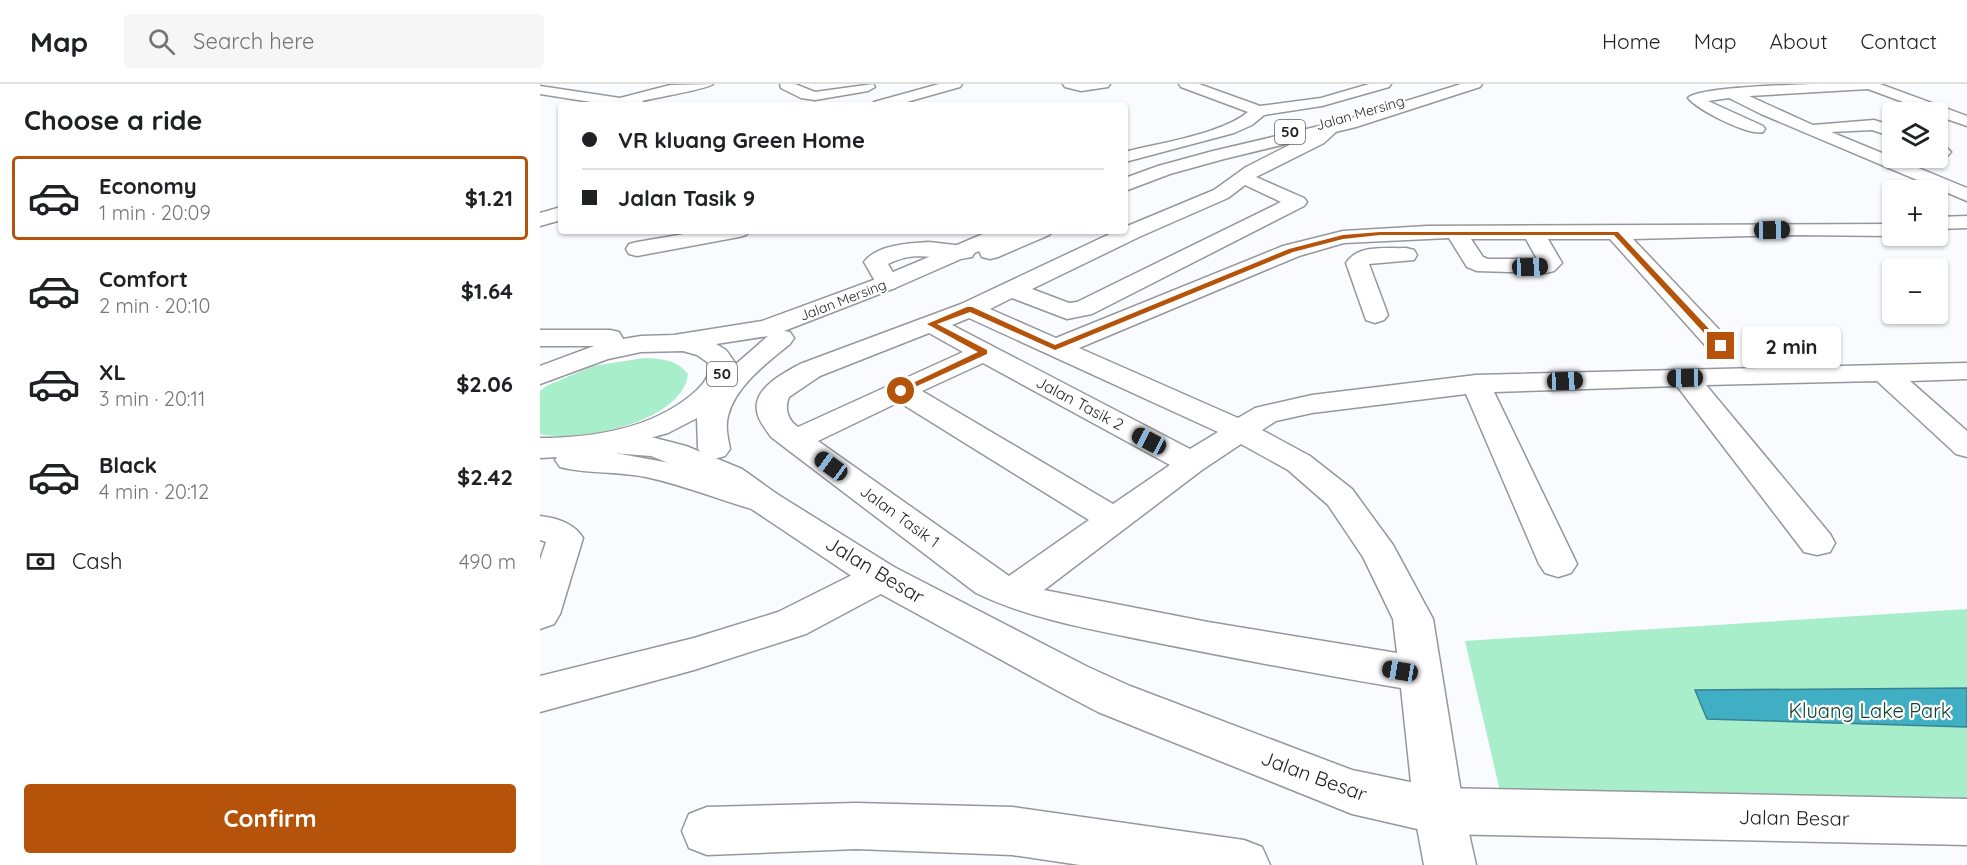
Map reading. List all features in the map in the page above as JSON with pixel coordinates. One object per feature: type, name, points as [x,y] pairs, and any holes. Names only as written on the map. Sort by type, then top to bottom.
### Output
[{"type":"main road","points":[[540,90],[620,102],[670,89],[706,84]]},
{"type":"main road","points":[[786,85],[806,95],[815,96],[955,84]]},
{"type":"main road","points":[[1075,86],[1103,84]]},
{"type":"main road","points":[[1186,84],[1236,102],[1262,103],[1322,102],[1384,84]]},
{"type":"main road","name":"Jalan Mersing","points":[[1128,171],[1332,122],[1453,84]]},
{"type":"main road","points":[[1128,172],[1164,170],[1331,129],[1475,84]]},
{"type":"main road","points":[[1773,136],[1709,108],[1695,98],[1731,93],[1868,84],[1915,102]]},
{"type":"main road","points":[[1904,84],[1967,106]]},
{"type":"main road","points":[[1687,87],[1707,95]]},
{"type":"main road","points":[[1731,93],[1752,105],[1882,156]]},
{"type":"main road","points":[[1128,171],[1246,122],[1262,103]]},
{"type":"main road","points":[[1841,112],[1882,128]]},
{"type":"main road","points":[[1948,114],[1967,121]]},
{"type":"main road","points":[[1162,130],[1207,120]]},
{"type":"main road","points":[[1811,128],[1874,125]]},
{"type":"main road","name":"Jalan Tasik 1","points":[[1128,231],[1221,194],[1262,165],[1318,139],[1331,129]]},
{"type":"main road","points":[[1948,129],[1967,136]]},
{"type":"main road","points":[[1813,149],[1855,147]]},
{"type":"main road","points":[[1909,168],[1967,195]]},
{"type":"main road","points":[[1011,289],[1074,311],[1195,254],[1297,202],[1244,178]]},
{"type":"main road","points":[[540,220],[558,214]]},
{"type":"main road","points":[[1948,223],[1967,222]]},
{"type":"main road","points":[[1794,229],[1824,225],[1882,224]]},
{"type":"main road","points":[[1948,230],[1967,229]]},
{"type":"main road","points":[[1055,348],[1260,262],[1313,243],[1343,237],[1456,232],[1882,230]]},
{"type":"main road","points":[[1128,231],[1195,254]]},
{"type":"main road","points":[[1448,254],[1456,232]]},
{"type":"main road","points":[[1375,315],[1357,263],[1359,260],[1372,256],[1448,254],[1485,266],[1546,266],[1551,263],[1550,258],[1533,232]]},
{"type":"main road","points":[[1616,233],[1721,346]]},
{"type":"main road","points":[[637,249],[722,234]]},
{"type":"main road","name":"Jalan Mersing","points":[[723,370],[747,351],[781,338],[888,284],[1002,234]]},
{"type":"main road","points":[[540,338],[596,339],[698,332],[829,312],[1034,234]]},
{"type":"main road","name":"Jalan Tasik 1","points":[[1122,234],[970,309],[810,370],[787,382],[775,395],[770,408],[773,420],[795,440],[990,583],[1011,594],[1071,610],[1229,642],[1420,674]]},
{"type":"main road","points":[[970,309],[1241,431],[1292,458],[1340,496],[1364,528],[1400,589],[1413,619],[1439,811],[1450,865]]},
{"type":"main road","name":"Jalan Mersing","points":[[671,343],[767,328],[829,312]]},
{"type":"main road","name":"Jalan Tasik 2","points":[[931,324],[1191,463]]},
{"type":"main road","points":[[722,462],[710,424],[716,408],[746,367],[781,338]]},
{"type":"main road","name":"50","points":[[540,376],[579,359],[639,345],[671,343],[693,345],[710,351],[720,359],[723,370],[719,382],[709,395],[692,408],[654,427],[596,444],[567,448],[540,448]]},
{"type":"main road","points":[[540,344],[639,345]]},
{"type":"main road","points":[[795,440],[984,352]]},
{"type":"main road","points":[[1011,594],[1191,463],[1266,414],[1312,404],[1476,384],[1967,372]]},
{"type":"main road","points":[[1884,373],[1967,447]]},
{"type":"main road","points":[[1685,378],[1817,543]]},
{"type":"main road","points":[[1476,384],[1558,564]]},
{"type":"main road","points":[[901,391],[1114,520]]},
{"type":"main road","name":"Jalan Besar","points":[[692,408],[700,429],[722,462],[765,502],[881,577],[1114,699],[1352,792],[1439,811],[1967,822]]},
{"type":"main road","name":"Jalan Besar","points":[[596,444],[651,447],[722,462]]},
{"type":"main road","points":[[540,462],[584,460],[630,465],[662,471],[765,502]]},
{"type":"main road","points":[[540,528],[550,529],[565,538],[543,602]]},
{"type":"main road","points":[[540,694],[694,654],[792,623],[881,577]]},
{"type":"main road","points":[[707,831],[856,826],[1012,831],[1244,865]]},
{"type":"green space","points":[[644,358],[674,363],[688,374],[682,391],[668,405],[649,416],[603,432],[557,436],[540,434],[540,391],[546,386],[593,366]]},
{"type":"green space","name":"Kluang Lake Park","points":[[1967,609],[1967,807],[1503,804],[1465,641]]},
{"type":"water","points":[[1967,688],[1967,727],[1707,719],[1695,690]]},
{"type":"route","points":[[901,391],[984,352],[931,324],[970,309],[1055,348],[1260,262],[1313,243],[1343,237],[1380,234],[1427,232],[1616,233],[1721,346]]}]
